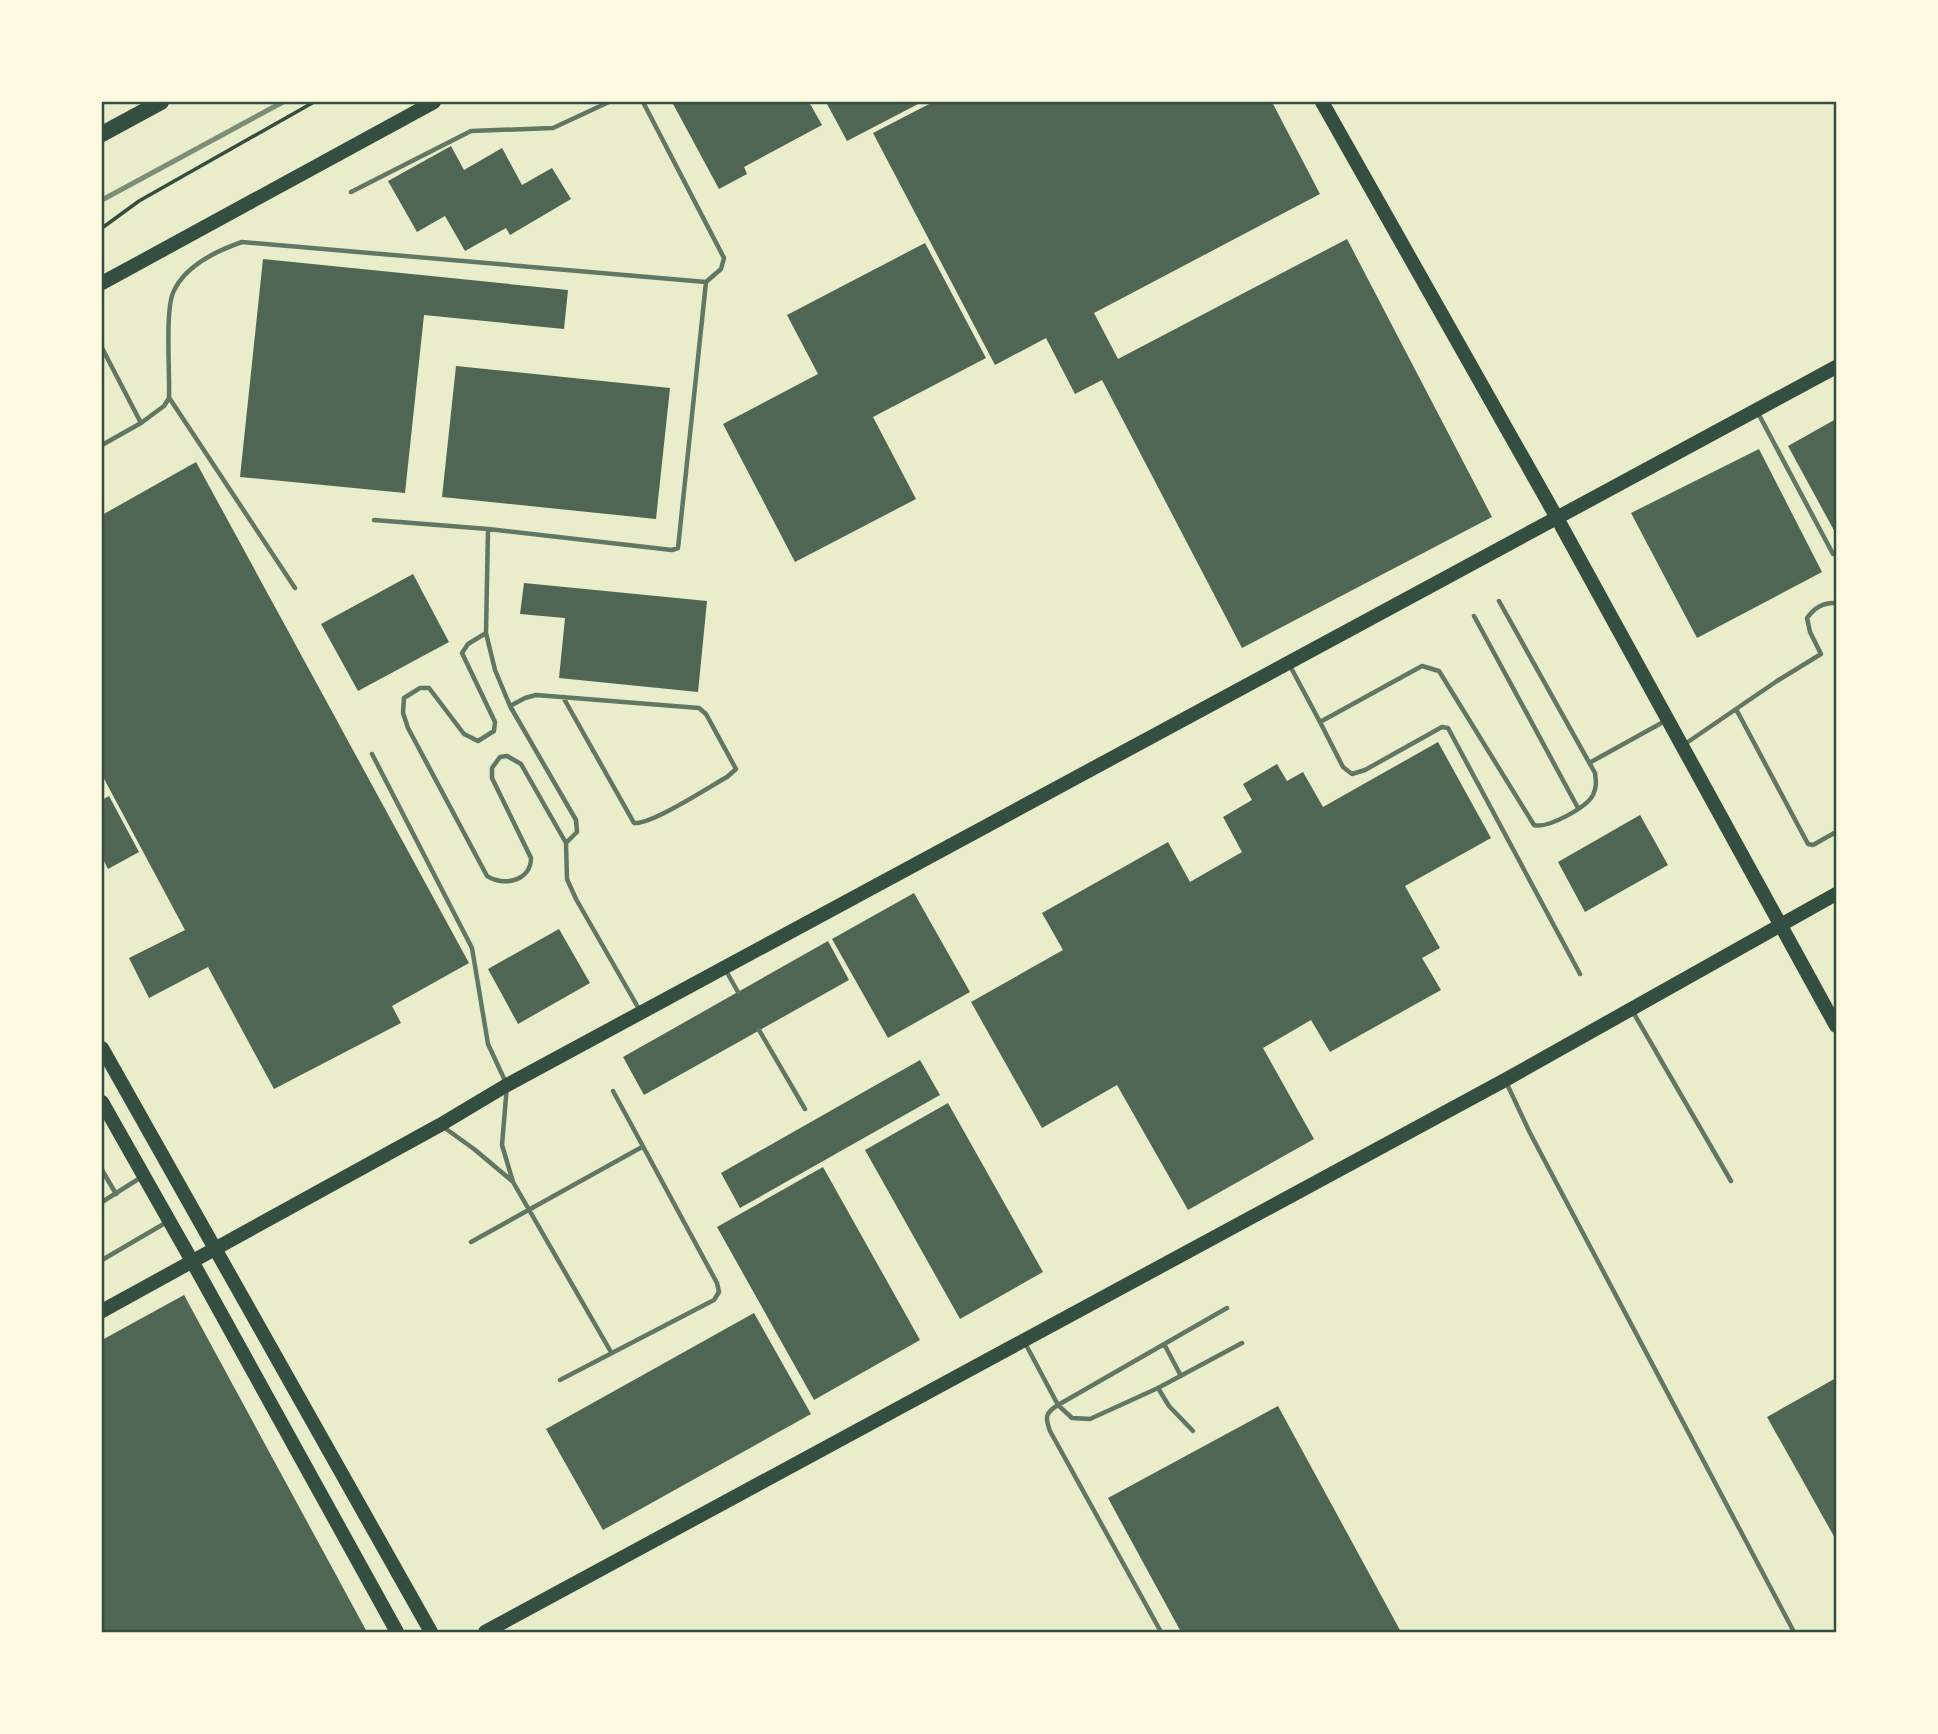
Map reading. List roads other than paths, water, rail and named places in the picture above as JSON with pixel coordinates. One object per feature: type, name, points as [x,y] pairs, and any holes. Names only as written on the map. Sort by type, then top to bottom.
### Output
[{"type":"highway","points":[[102,134],[161,102]]},
{"type":"main road","points":[[102,283],[434,102]]},
{"type":"main road","points":[[1322,102],[1558,518],[1836,1026]]},
{"type":"main road","points":[[102,1311],[440,1125],[507,1085],[1836,367]]},
{"type":"main road","points":[[485,1633],[1505,1080],[1836,894]]},
{"type":"main road","points":[[102,1048],[431,1633]]},
{"type":"main road","points":[[102,1102],[397,1633]]},
{"type":"lane","points":[[351,192],[466,132],[554,128],[609,102]]},
{"type":"lane","points":[[374,520],[488,529],[672,551],[678,548],[706,282],[721,269],[723,258],[643,102]]},
{"type":"lane","points":[[102,444],[141,422],[164,406],[169,398],[172,296],[182,277],[211,256],[242,242],[706,282]]},
{"type":"lane","points":[[102,348],[141,422]]},
{"type":"lane","points":[[169,398],[295,588]]},
{"type":"lane","points":[[1757,410],[1833,554]]},
{"type":"lane","points":[[488,529],[486,633],[495,670],[510,706],[576,820],[577,832],[566,843]]},
{"type":"lane","points":[[1320,722],[1418,668],[1428,666],[1439,671],[1444,677],[1534,825],[1545,826],[1578,808],[1594,793],[1597,784],[1591,762],[1499,601]]},
{"type":"lane","points":[[1683,745],[1776,681],[1821,654],[1810,632],[1807,618],[1811,612],[1826,603],[1836,603]]},
{"type":"lane","points":[[1474,616],[1578,808]]},
{"type":"lane","points":[[486,633],[467,643],[462,653],[495,722],[494,731],[483,739],[473,740],[453,722],[433,691],[426,688],[420,688],[404,698],[403,713],[408,728],[487,876],[500,882],[508,882],[522,876],[527,872],[531,858],[492,778],[492,768],[499,757],[507,756],[521,764],[566,843],[567,880],[641,1013]]},
{"type":"lane","points":[[1288,664],[1343,767],[1352,774],[1442,727],[1448,728],[1580,974]]},
{"type":"lane","points":[[510,706],[531,695],[563,697],[703,710],[735,771],[657,816],[634,823],[563,697]]},
{"type":"lane","points":[[1736,709],[1808,844],[1813,845],[1836,832]]},
{"type":"lane","points":[[1591,762],[1669,719]]},
{"type":"lane","points":[[372,754],[472,948],[488,1044],[507,1085],[502,1145],[513,1182],[611,1352]]},
{"type":"lane","points":[[725,969],[738,992]]},
{"type":"lane","points":[[1631,1009],[1731,1181]]},
{"type":"lane","points":[[759,1030],[805,1109]]},
{"type":"lane","points":[[1505,1080],[1794,1633]]},
{"type":"lane","points":[[560,1380],[714,1300],[719,1292],[717,1283],[613,1091]]},
{"type":"lane","points":[[440,1125],[513,1182]]},
{"type":"lane","points":[[471,1242],[642,1147]]},
{"type":"lane","points":[[102,1170],[116,1194]]},
{"type":"lane","points":[[102,1202],[144,1175]]},
{"type":"lane","points":[[102,1260],[169,1220]]},
{"type":"lane","points":[[1161,1633],[1045,1418],[1048,1411],[1227,1308]]},
{"type":"lane","points":[[1023,1340],[1058,1405],[1072,1418],[1090,1419],[1158,1388],[1242,1343]]},
{"type":"lane","points":[[1164,1344],[1181,1376]]},
{"type":"lane","points":[[1158,1388],[1169,1406],[1193,1431]]},
{"type":"railway","points":[[102,200],[283,102]]}]
